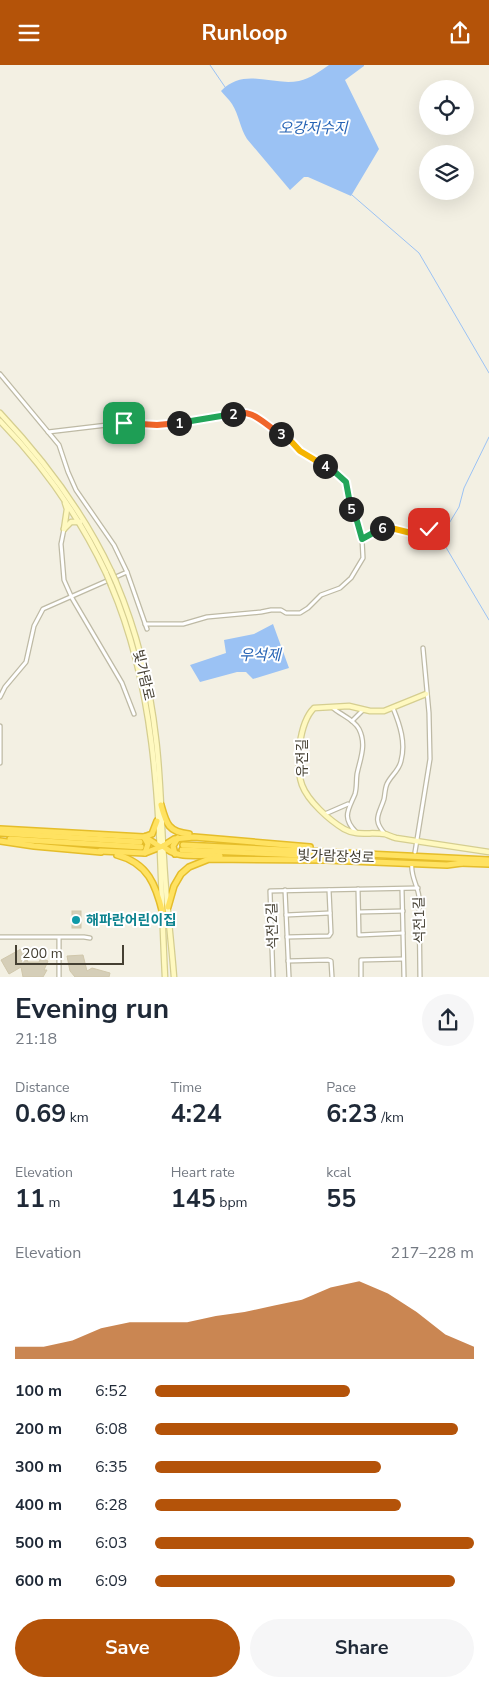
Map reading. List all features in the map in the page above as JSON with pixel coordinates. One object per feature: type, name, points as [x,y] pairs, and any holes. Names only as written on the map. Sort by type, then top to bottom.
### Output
[{"type":"highway","points":[[161,805],[167,824],[179,833],[194,837]]},
{"type":"highway","points":[[0,840],[142,842],[152,835],[158,821]]},
{"type":"highway","points":[[0,829],[142,842],[161,846],[175,854],[281,861],[326,859],[447,865],[462,863]]},
{"type":"highway","points":[[0,833],[142,842],[148,844],[145,853]]},
{"type":"highway","points":[[0,840],[34,846],[145,853],[178,838],[194,837],[323,849],[372,851],[383,854]]},
{"type":"highway","points":[[175,854],[173,846],[178,838]]},
{"type":"highway","name":"빛가람장성로","points":[[489,859],[183,847],[489,864]]},
{"type":"highway","points":[[100,851],[127,857],[141,867],[157,891],[163,914]]},
{"type":"highway","points":[[168,907],[178,879],[189,867],[204,860],[232,858]]},
{"type":"main road","name":"빛가람로","points":[[0,413],[53,473],[88,525],[130,617],[148,685],[156,740],[161,805],[165,977]]},
{"type":"main road","name":"빛가람로","points":[[0,421],[38,463],[65,500],[109,572]]},
{"type":"main road","points":[[64,529],[67,509],[65,500]]},
{"type":"main road","points":[[64,529],[71,522],[80,522]]},
{"type":"main road","name":"빛가람로","points":[[114,583],[142,680],[152,741],[174,977]]},
{"type":"main road","name":"유전길","points":[[426,694],[393,708],[379,711],[363,710],[349,706],[316,707],[310,712],[302,730],[300,746],[302,784],[315,806],[342,828],[356,832],[385,834],[396,838],[489,851]]},
{"type":"street","points":[[0,375],[59,445],[76,490],[114,545],[127,572],[146,624],[146,629]]},
{"type":"street","points":[[48,432],[117,423],[166,425],[241,412],[252,415],[288,438],[308,457],[336,473],[348,486],[350,505],[355,514],[362,539],[363,558],[352,578],[340,588],[321,595],[300,613],[270,610],[261,613],[207,617],[183,623],[146,624]]},
{"type":"street","points":[[362,539],[380,529],[395,529],[411,533],[438,527],[444,529]]},
{"type":"street","points":[[64,529],[61,544],[64,580],[72,598],[122,683],[134,714]]},
{"type":"street","points":[[0,697],[5,687],[26,662],[34,626],[45,607],[72,598],[127,572]]},
{"type":"street","points":[[415,852],[430,759],[423,648]]},
{"type":"street","points":[[325,814],[338,810],[349,803],[355,793],[356,777],[363,750],[361,734],[352,721],[331,706]]},
{"type":"street","points":[[385,834],[378,824],[378,810],[384,799],[386,785],[400,766],[402,755],[402,735],[393,708]]},
{"type":"street","points":[[352,721],[363,710]]},
{"type":"street","points":[[0,726],[0,763]]},
{"type":"street","points":[[349,803],[348,820],[356,832]]},
{"type":"street","name":"석전1길","points":[[412,865],[411,870],[418,888],[420,977]]},
{"type":"street","name":"석전2길","points":[[273,977],[270,891],[418,888]]},
{"type":"street","points":[[358,889],[359,935],[403,933]]},
{"type":"street","points":[[402,889],[404,977]]},
{"type":"street","name":"석전2길","points":[[287,937],[329,935],[331,933],[329,890]]},
{"type":"street","name":"석전2길","points":[[285,891],[289,977]]},
{"type":"street","points":[[359,912],[402,911]]},
{"type":"street","name":"석전2길","points":[[286,915],[330,913]]},
{"type":"street","points":[[0,937],[84,937],[90,939]]},
{"type":"street","points":[[59,937],[59,977]]},
{"type":"street","points":[[361,977],[361,960],[403,959]]},
{"type":"street","name":"석전2길","points":[[288,961],[331,961],[332,977]]},
{"type":"water","name":"오강저수지","points":[[329,65],[364,65],[345,80],[379,149],[351,196],[308,177],[304,177],[290,190],[247,139],[234,108],[221,91],[239,80],[299,81]]},
{"type":"water","name":"우석제","points":[[273,624],[289,668],[253,679],[246,672],[237,672],[200,682],[190,665],[226,653],[224,640],[254,634]]},
{"type":"building","name":"해파란어린이집","points":[[72,911],[81,911],[81,928],[72,928]]},
{"type":"building","points":[[21,949],[28,962],[39,962],[41,958],[48,961],[44,970],[47,970],[43,977],[23,977],[21,967],[9,974],[1,960]]},
{"type":"building","points":[[83,955],[87,971],[92,968],[110,973],[109,977],[75,977],[70,971],[67,956]]},
{"type":"waterway","points":[[210,65],[225,87]]},
{"type":"waterway","points":[[352,195],[419,253],[489,373]]},
{"type":"waterway","points":[[489,437],[464,488],[459,507],[442,535],[444,544],[489,620]]},
{"type":"place","name":"해파란어린이집","points":[[76,920]]},
{"type":"route","points":[[124,423],[166,425],[241,412],[257,416],[288,438],[308,457],[343,479],[348,486],[351,509],[355,514],[362,539],[380,529],[388,528],[411,533],[429,529]]}]
